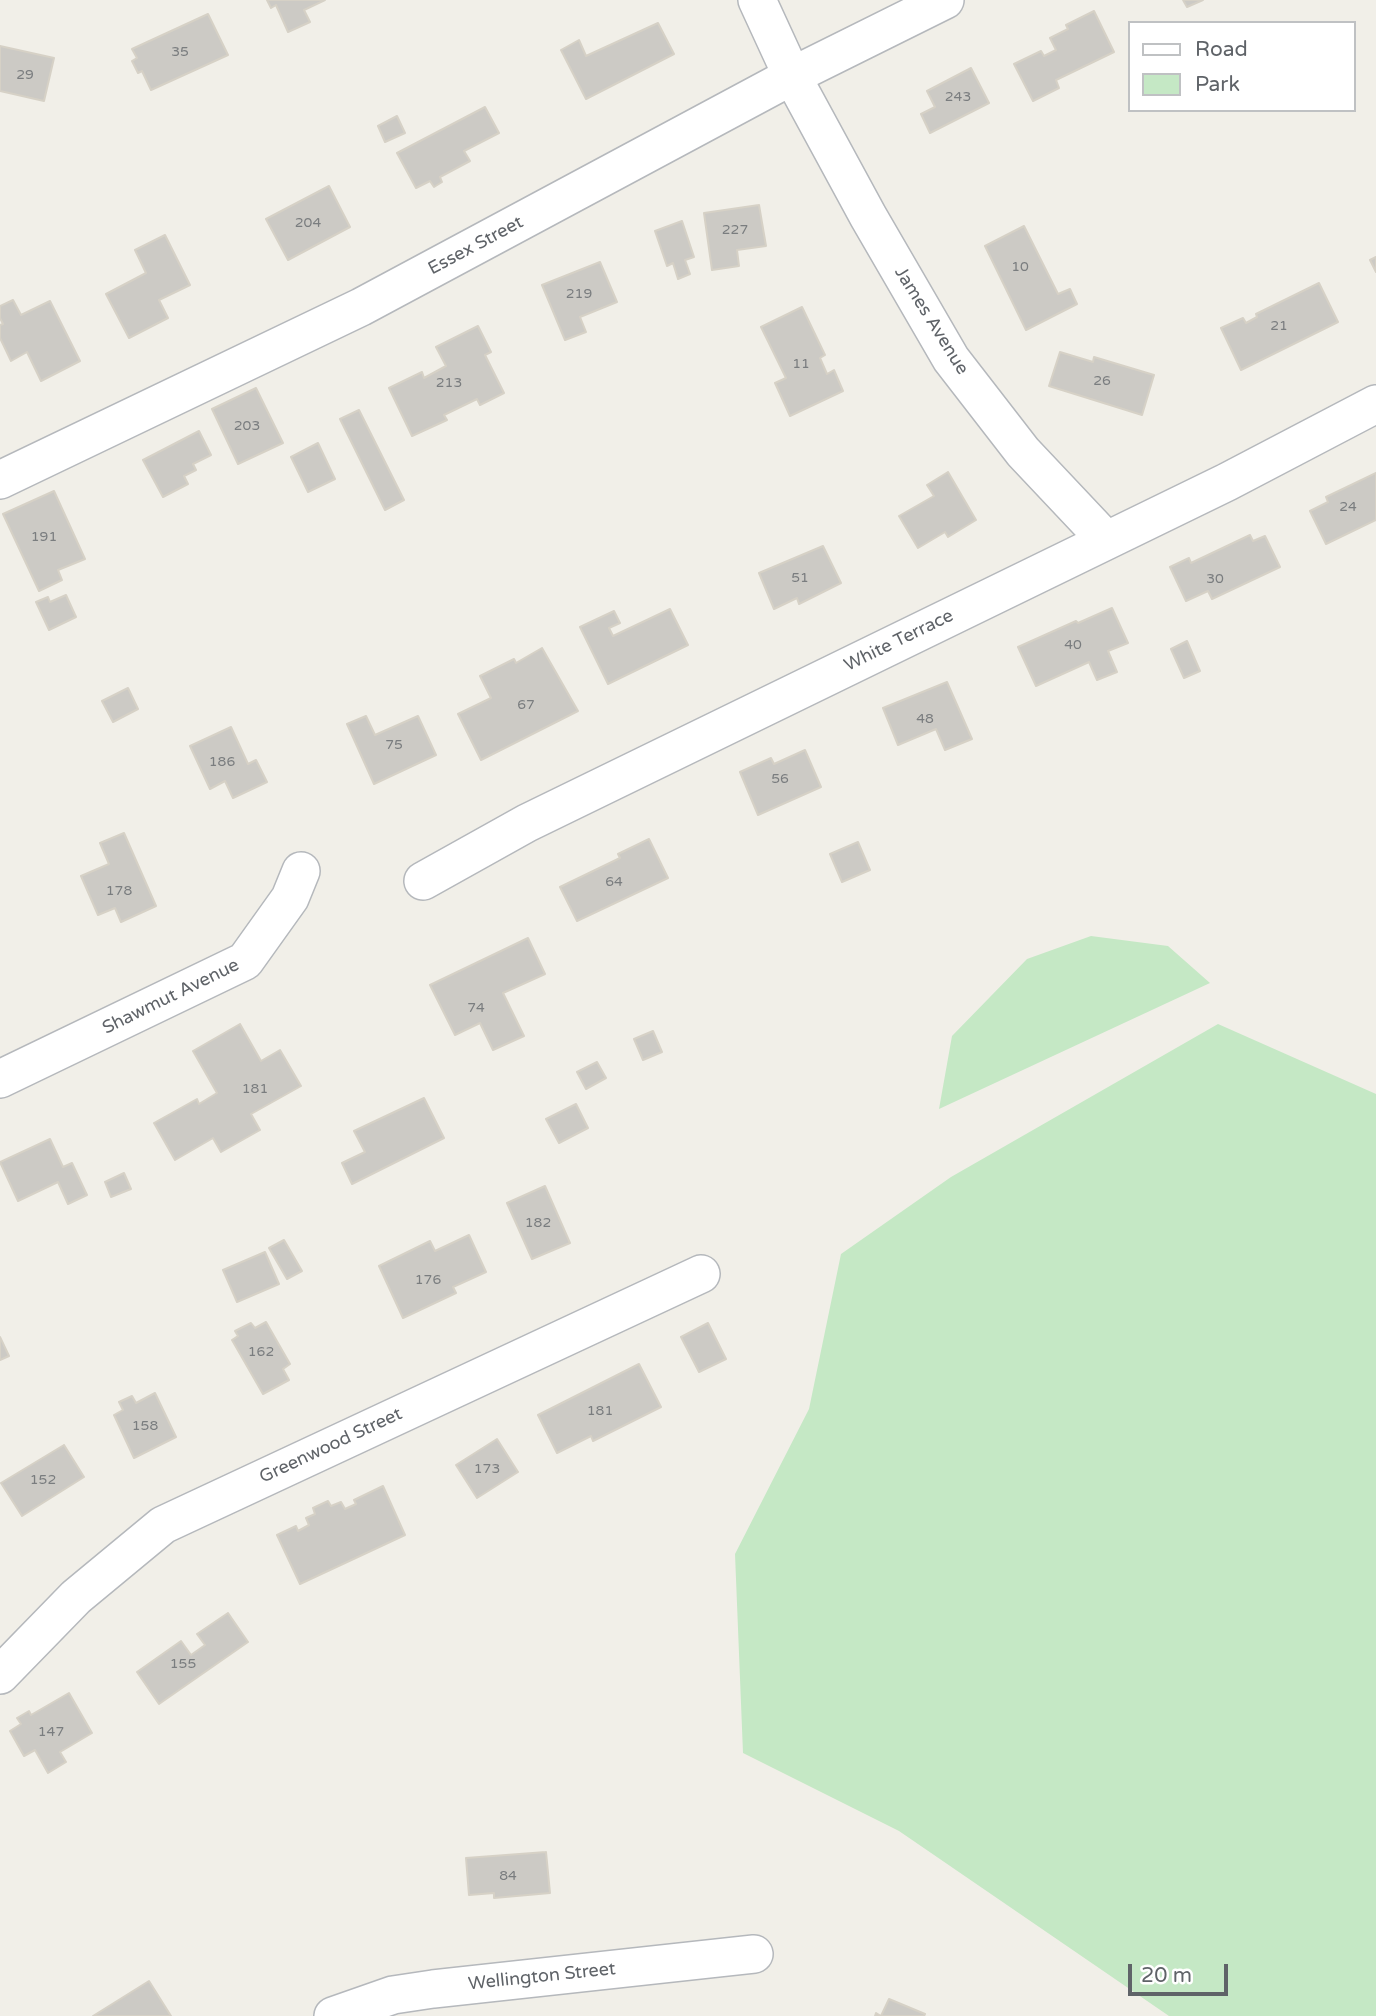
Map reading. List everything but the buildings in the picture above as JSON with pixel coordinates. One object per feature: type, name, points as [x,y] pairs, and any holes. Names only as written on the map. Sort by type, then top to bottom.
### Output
[{"type":"street","name":"James Avenue","points":[[757,0],[792,76],[868,216],[951,359],[1023,452],[1106,540]]},
{"type":"street","name":"Essex Street","points":[[0,480],[361,307],[792,76],[946,0]]},
{"type":"street","name":"White Terrace","points":[[423,881],[527,823],[1227,482],[1376,404]]},
{"type":"street","name":"Shawmut Avenue","points":[[0,1079],[245,961],[290,898],[301,871]]},
{"type":"street","name":"Greenwood Street","points":[[0,1675],[76,1597],[163,1525],[701,1274]]},
{"type":"street","name":"Wellington Street","points":[[333,2016],[393,1995],[433,1989],[754,1954]]},
{"type":"green space","points":[[1091,936],[1168,946],[1210,983],[939,1109],[952,1036],[1027,959]]},
{"type":"green space","points":[[1218,1024],[1376,1094],[1376,2016],[1169,2016],[899,1831],[743,1753],[735,1554],[809,1409],[841,1254],[951,1177]]}]
